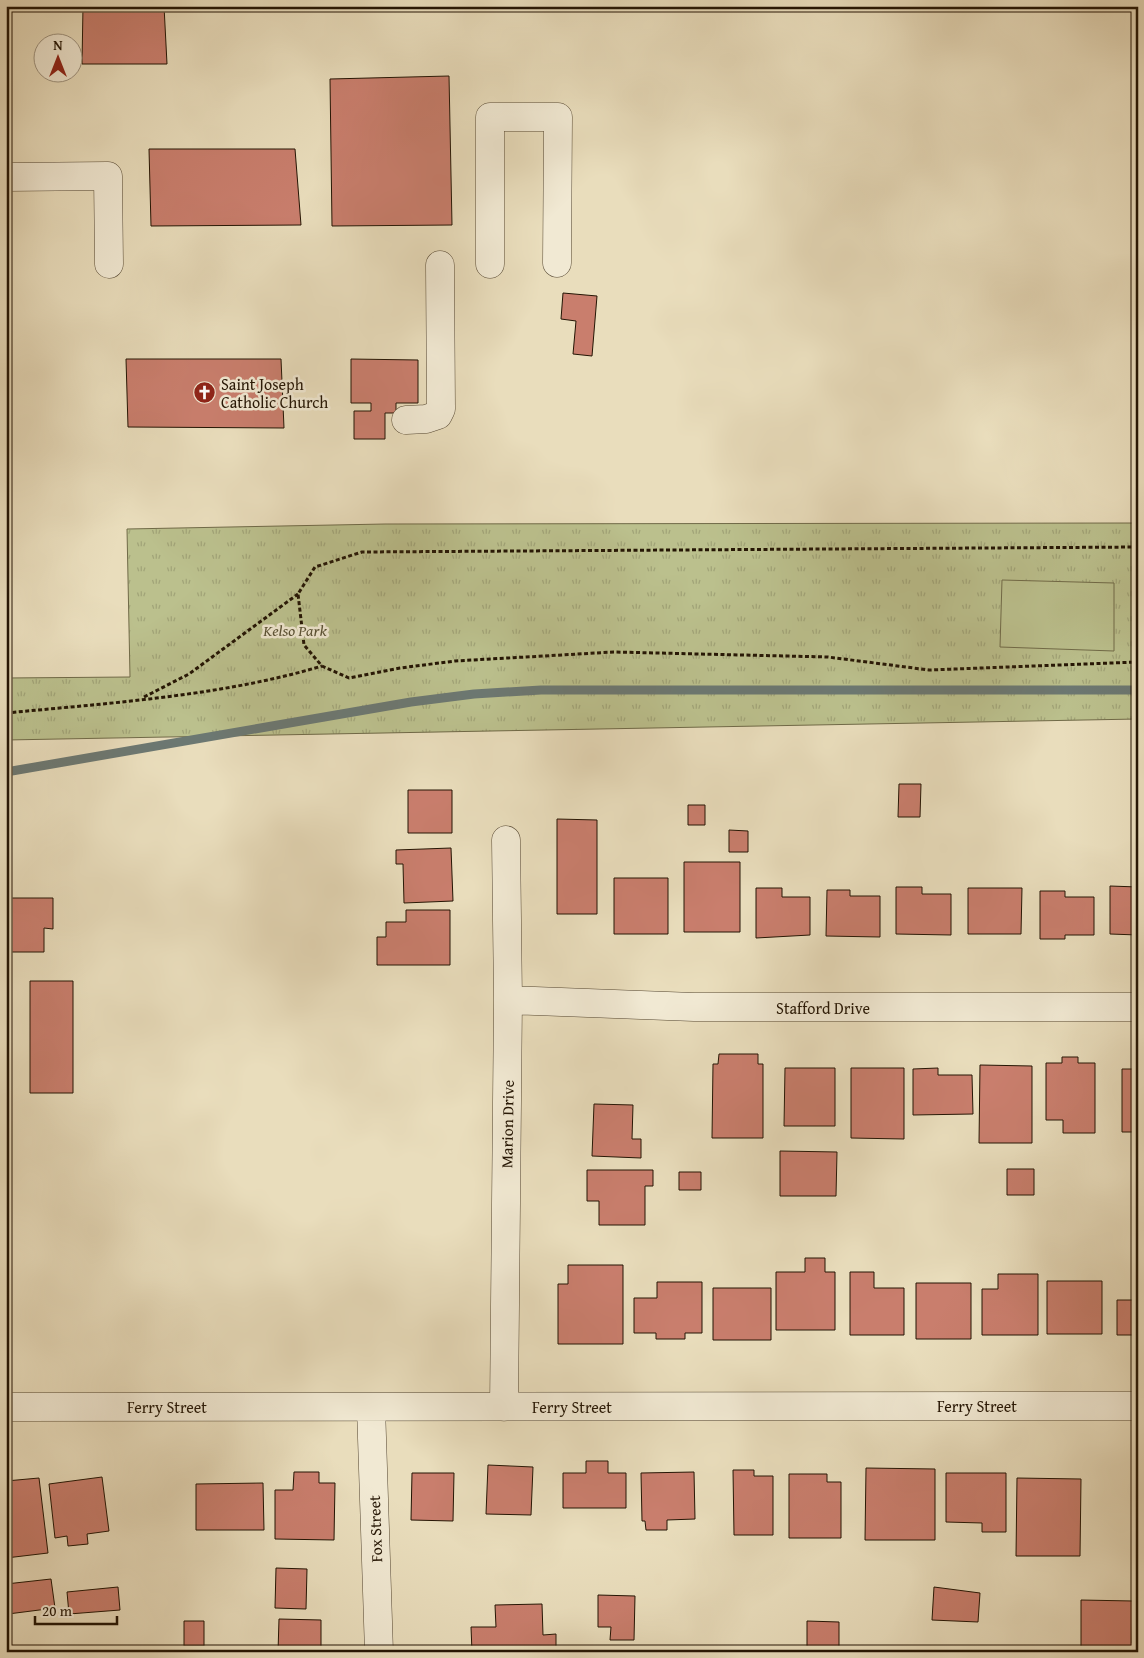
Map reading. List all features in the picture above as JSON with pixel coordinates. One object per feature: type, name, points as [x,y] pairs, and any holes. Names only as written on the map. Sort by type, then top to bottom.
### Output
[{"type":"street","points":[[490,264],[490,117],[558,117],[557,263]]},
{"type":"street","points":[[6,178],[108,176],[109,264]]},
{"type":"street","points":[[406,420],[426,419],[438,415],[441,409],[440,265]]},
{"type":"street","name":"Marion Drive","points":[[504,1407],[508,1000],[506,840]]},
{"type":"street","name":"Stafford Drive","points":[[508,1000],[694,1007],[1138,1007]]},
{"type":"street","name":"Ferry Street","points":[[6,1407],[1138,1406]]},
{"type":"street","name":"Fox Street","points":[[371,1407],[379,1652]]},
{"type":"path","points":[[141,699],[189,674],[298,594],[315,567],[362,552],[1138,547]]},
{"type":"path","points":[[298,594],[304,645],[322,666],[349,678],[400,668],[455,661],[614,652],[828,656],[929,670],[1138,662]]},
{"type":"path","points":[[6,713],[141,699],[263,681],[322,666]]},
{"type":"green space","name":"Kelso Park","points":[[1138,523],[1138,719],[6,740],[6,678],[130,677],[127,529],[385,524]]},
{"type":"green space","points":[[1002,580],[1114,583],[1114,651],[1000,647]]},
{"type":"building","points":[[83,6],[164,6],[167,64],[82,64]]},
{"type":"building","points":[[449,76],[452,225],[332,226],[330,79]]},
{"type":"building","points":[[149,149],[295,149],[301,225],[151,226]]},
{"type":"building","points":[[563,293],[597,296],[592,356],[573,354],[576,321],[561,319]]},
{"type":"building","name":"Saint Joseph Catholic Church","points":[[126,359],[281,359],[284,428],[128,427]]},
{"type":"building","points":[[351,359],[418,360],[418,403],[396,403],[396,413],[385,413],[385,439],[354,439],[354,411],[371,411],[371,403],[351,403]]},
{"type":"building","points":[[899,784],[921,784],[920,817],[898,817]]},
{"type":"building","points":[[408,790],[452,790],[452,833],[408,833]]},
{"type":"building","points":[[688,805],[705,805],[705,825],[688,825]]},
{"type":"building","points":[[557,819],[597,820],[597,914],[557,914]]},
{"type":"building","points":[[729,830],[748,831],[748,852],[729,852]]},
{"type":"building","points":[[451,848],[453,901],[404,903],[403,864],[396,864],[396,850]]},
{"type":"building","points":[[684,862],[740,862],[740,932],[684,932]]},
{"type":"building","points":[[614,878],[668,878],[668,934],[614,934]]},
{"type":"building","points":[[1110,886],[1138,887],[1138,935],[1110,934]]},
{"type":"building","points":[[896,887],[922,887],[922,894],[951,894],[951,935],[896,934]]},
{"type":"building","points":[[756,888],[782,888],[782,897],[810,897],[810,935],[756,938]]},
{"type":"building","points":[[968,888],[1022,888],[1021,934],[968,934]]},
{"type":"building","points":[[827,890],[850,890],[850,896],[880,896],[880,937],[826,936]]},
{"type":"building","points":[[1040,891],[1065,891],[1065,897],[1094,897],[1094,935],[1065,935],[1065,939],[1040,939]]},
{"type":"building","points":[[6,898],[53,898],[53,929],[44,928],[44,952],[6,952]]},
{"type":"building","points":[[406,910],[450,910],[450,965],[377,965],[377,937],[386,937],[386,922],[406,922]]},
{"type":"building","points":[[30,981],[73,981],[73,1093],[30,1093]]},
{"type":"building","points":[[719,1054],[758,1054],[758,1064],[763,1064],[763,1138],[712,1138],[713,1064],[718,1064]]},
{"type":"building","points":[[1062,1057],[1078,1057],[1078,1063],[1095,1063],[1095,1133],[1063,1133],[1063,1120],[1046,1120],[1046,1063],[1062,1063]]},
{"type":"building","points":[[980,1065],[1032,1066],[1032,1143],[979,1143]]},
{"type":"building","points":[[785,1068],[835,1068],[835,1126],[784,1126]]},
{"type":"building","points":[[851,1068],[904,1068],[904,1139],[851,1138]]},
{"type":"building","points":[[938,1068],[938,1075],[972,1075],[973,1114],[913,1115],[913,1069]]},
{"type":"building","points":[[1122,1069],[1138,1069],[1138,1132],[1122,1132]]},
{"type":"building","points":[[594,1104],[633,1105],[632,1139],[641,1139],[641,1158],[592,1156]]},
{"type":"building","points":[[780,1151],[837,1152],[836,1196],[780,1196]]},
{"type":"building","points":[[1007,1169],[1034,1169],[1034,1195],[1007,1195]]},
{"type":"building","points":[[587,1170],[653,1170],[653,1186],[645,1186],[645,1225],[599,1225],[599,1201],[587,1201]]},
{"type":"building","points":[[679,1172],[701,1172],[701,1190],[679,1190]]},
{"type":"building","points":[[805,1258],[825,1258],[825,1272],[835,1272],[835,1330],[776,1330],[776,1272],[805,1272]]},
{"type":"building","points":[[568,1265],[623,1265],[623,1344],[558,1344],[558,1284],[568,1284]]},
{"type":"building","points":[[850,1272],[874,1272],[874,1288],[904,1288],[904,1335],[850,1335]]},
{"type":"building","points":[[998,1274],[1038,1274],[1038,1335],[982,1335],[982,1289],[998,1289]]},
{"type":"building","points":[[1047,1281],[1102,1281],[1102,1334],[1047,1334]]},
{"type":"building","points":[[657,1282],[702,1282],[702,1333],[685,1333],[685,1339],[656,1339],[656,1333],[634,1333],[634,1298],[657,1298]]},
{"type":"building","points":[[916,1283],[971,1283],[971,1339],[916,1339]]},
{"type":"building","points":[[713,1288],[771,1288],[771,1340],[713,1340]]},
{"type":"building","points":[[1117,1300],[1138,1300],[1138,1335],[1117,1335]]},
{"type":"building","points":[[586,1461],[608,1461],[608,1473],[626,1473],[626,1508],[563,1508],[563,1473],[586,1473]]},
{"type":"building","points":[[488,1465],[533,1467],[531,1515],[486,1514]]},
{"type":"building","points":[[866,1468],[935,1469],[935,1540],[865,1540]]},
{"type":"building","points":[[733,1470],[754,1470],[754,1476],[773,1476],[773,1535],[734,1535]]},
{"type":"building","points":[[294,1472],[319,1472],[319,1483],[335,1483],[334,1540],[275,1539],[275,1490],[293,1490]]},
{"type":"building","points":[[694,1472],[695,1519],[667,1520],[667,1530],[646,1530],[645,1521],[642,1521],[641,1473]]},
{"type":"building","points":[[412,1473],[454,1473],[453,1521],[411,1520]]},
{"type":"building","points":[[946,1473],[1006,1473],[1006,1532],[982,1532],[982,1523],[946,1522]]},
{"type":"building","points":[[789,1474],[827,1474],[827,1482],[841,1482],[841,1538],[789,1538]]},
{"type":"building","points":[[102,1477],[109,1531],[87,1534],[88,1544],[68,1546],[67,1536],[55,1538],[49,1484]]},
{"type":"building","points":[[39,1478],[48,1553],[6,1558],[6,1481]]},
{"type":"building","points":[[1017,1478],[1081,1479],[1080,1556],[1016,1556]]},
{"type":"building","points":[[263,1483],[264,1530],[196,1530],[196,1484]]},
{"type":"building","points":[[276,1568],[307,1569],[306,1609],[275,1608]]},
{"type":"building","points":[[51,1579],[55,1608],[8,1614],[6,1584]]},
{"type":"building","points":[[118,1587],[120,1610],[69,1614],[67,1592]]},
{"type":"building","points":[[934,1587],[980,1593],[978,1622],[932,1620]]},
{"type":"building","points":[[598,1595],[635,1596],[634,1640],[610,1640],[611,1627],[598,1627]]},
{"type":"building","points":[[1081,1600],[1133,1601],[1132,1643],[1138,1643],[1138,1652],[1081,1652]]},
{"type":"building","points":[[542,1604],[543,1635],[556,1634],[556,1652],[472,1652],[471,1627],[496,1627],[495,1605]]},
{"type":"building","points":[[279,1619],[321,1620],[321,1652],[278,1652]]},
{"type":"building","points":[[184,1621],[204,1621],[204,1646],[184,1646]]},
{"type":"building","points":[[807,1621],[839,1622],[839,1652],[807,1652]]},
{"type":"waterway","points":[[6,772],[411,702],[474,694],[541,690],[1138,690]]},
{"type":"place","name":"Saint Joseph Catholic Church","points":[[205,393]]}]
